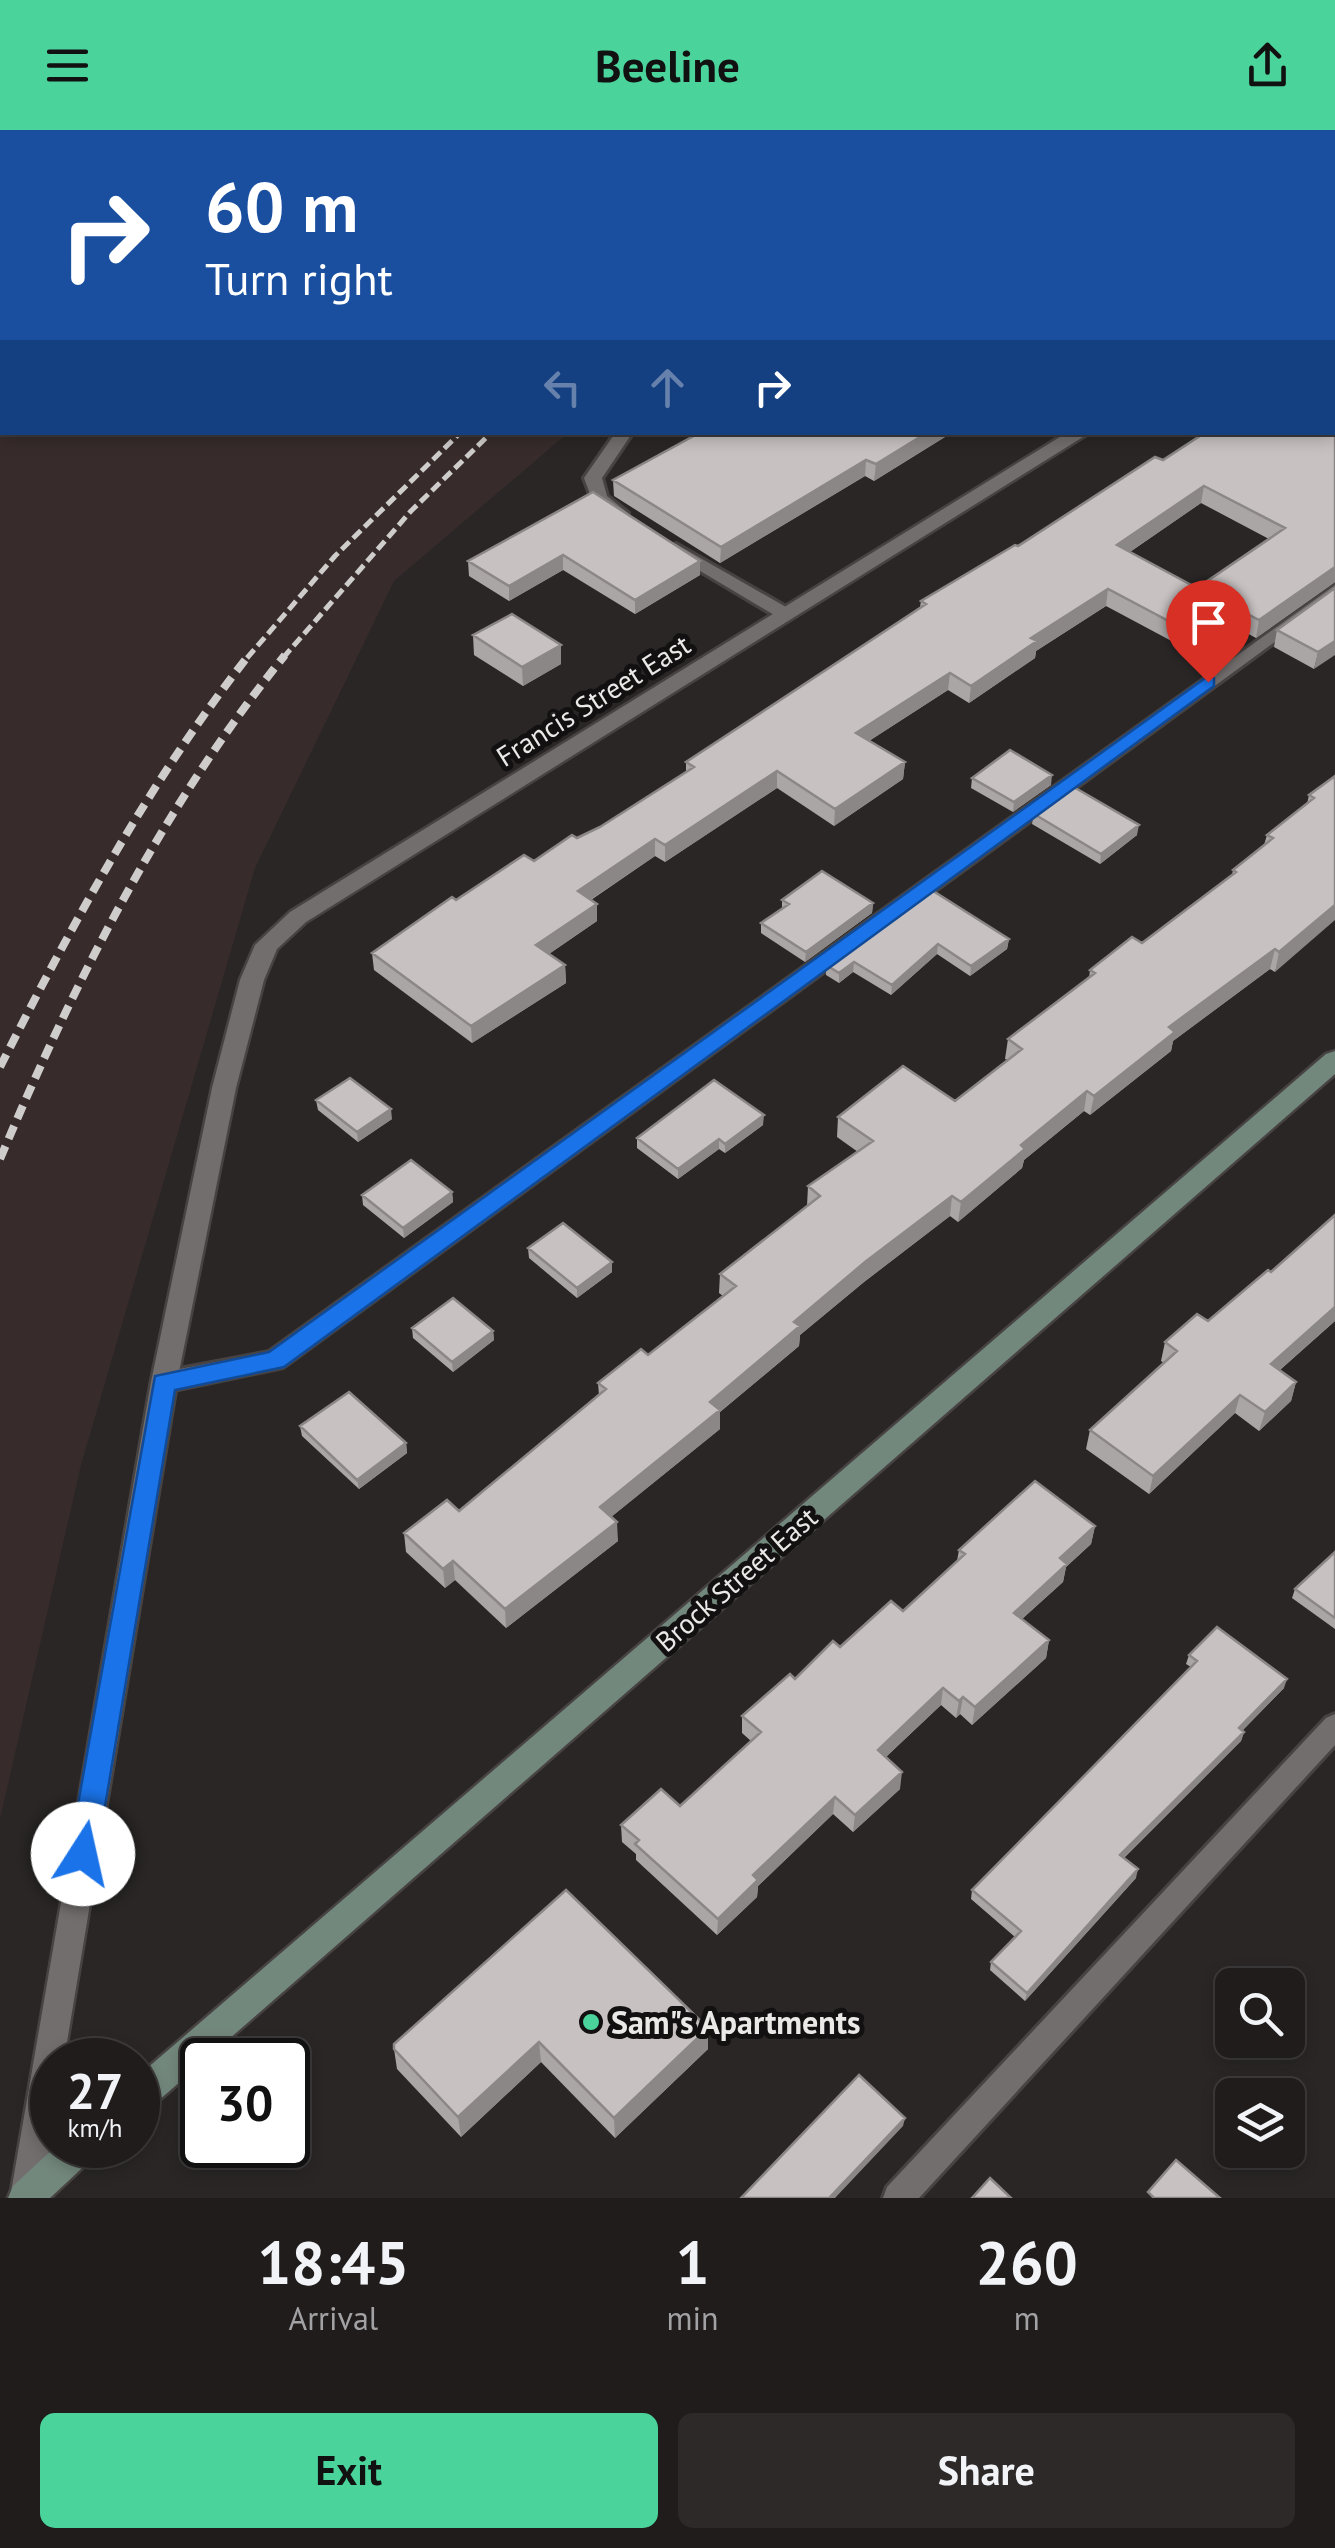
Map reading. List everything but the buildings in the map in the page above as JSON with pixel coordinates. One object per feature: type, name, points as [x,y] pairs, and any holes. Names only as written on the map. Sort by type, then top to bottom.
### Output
[{"type":"street","name":"Francis Street East","points":[[25,2196],[164,1382],[224,1088],[252,980],[267,946],[298,917],[1077,435]]},
{"type":"street","name":"Brock Street East","points":[[160,2078],[1335,1060]]},
{"type":"street","points":[[25,2196],[56,2168]]},
{"type":"lane","points":[[623,435],[593,478],[599,498],[629,519]]},
{"type":"lane","points":[[660,540],[787,615]]},
{"type":"lane","points":[[164,1382],[275,1360],[1335,590]]},
{"type":"lane","points":[[898,2198],[1335,1726]]},
{"type":"shaded area","points":[[0,435],[566,435],[394,581],[255,868],[81,1465],[0,1819]]},
{"type":"railway","points":[[247,658],[335,556],[458,435]]},
{"type":"railway","points":[[283,658],[411,511],[489,435]]},
{"type":"railway","points":[[0,1067],[114,855],[178,753],[249,655]]},
{"type":"railway","points":[[0,1159],[59,1027],[124,897],[199,773],[285,655]]},
{"type":"place","name":"Sam\"s Apartments","points":[[591,2022]]},
{"type":"route","points":[[83,1854],[164,1382],[275,1360],[1208,682]]}]
